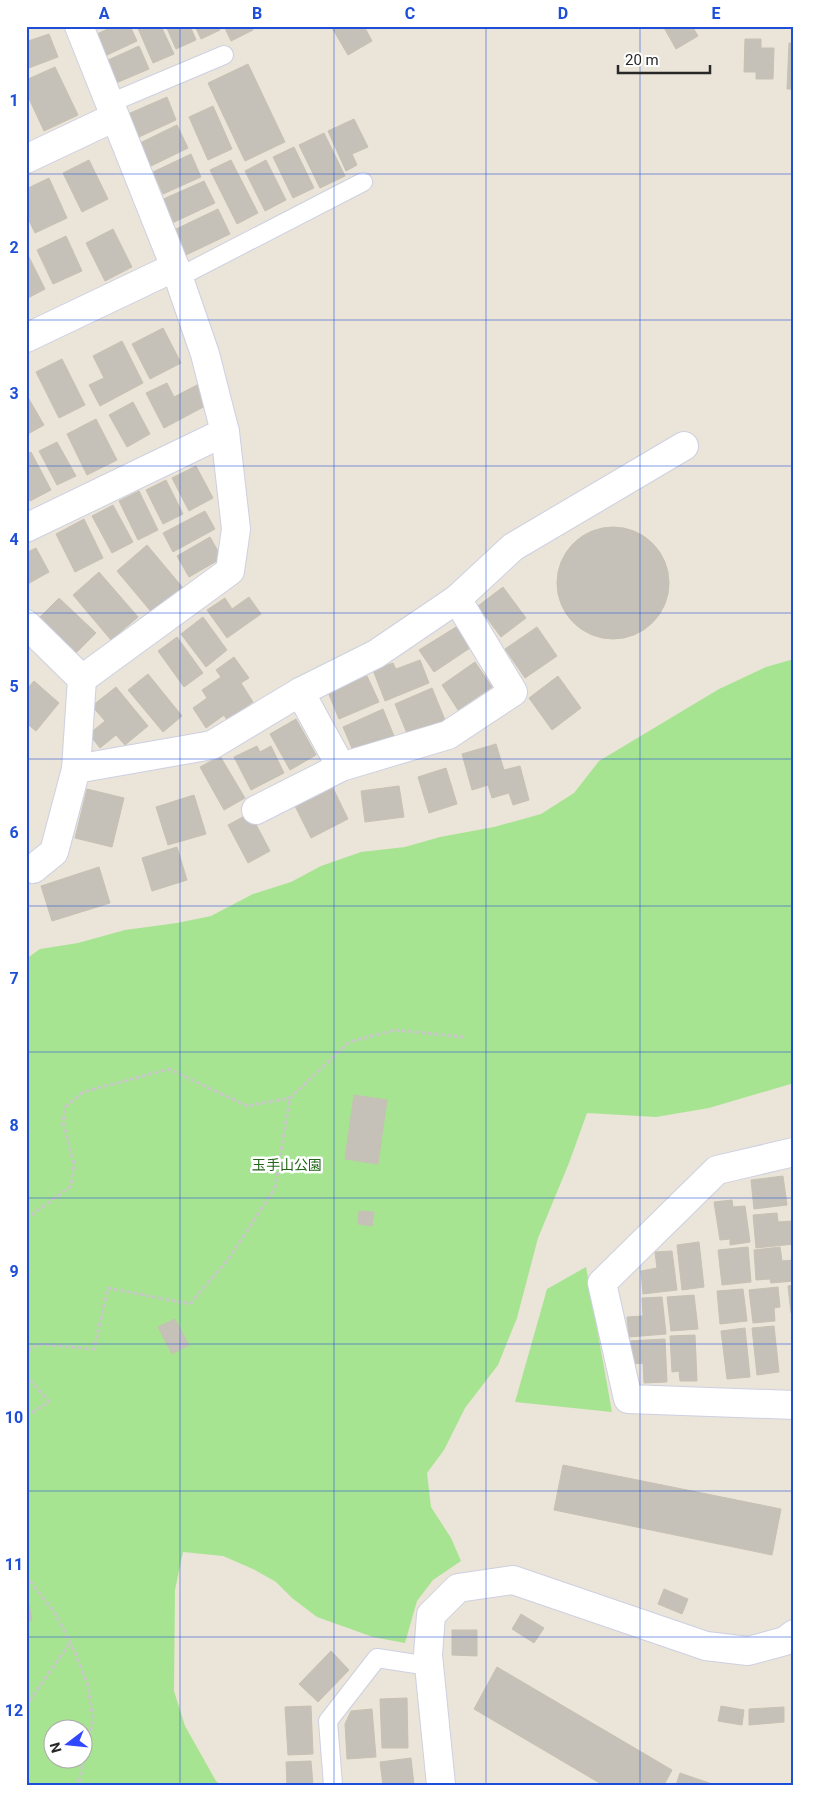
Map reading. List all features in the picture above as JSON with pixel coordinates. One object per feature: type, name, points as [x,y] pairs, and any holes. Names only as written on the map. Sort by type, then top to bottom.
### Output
[{"type":"street","points":[[79,26],[177,272],[205,354],[225,432],[236,529],[230,571],[82,679]]},
{"type":"street","points":[[26,159],[112,110]]},
{"type":"street","points":[[26,338],[177,272]]},
{"type":"street","points":[[26,528],[225,432]]},
{"type":"street","points":[[76,769],[212,745],[300,692],[376,654],[457,599],[513,547],[684,446]]},
{"type":"street","points":[[256,810],[342,767],[448,735],[513,692],[457,599]]},
{"type":"street","points":[[26,624],[82,679],[76,769],[54,852],[33,869]]},
{"type":"street","points":[[300,692],[342,767]]},
{"type":"street","points":[[794,1152],[717,1170],[602,1283],[628,1399],[794,1405]]},
{"type":"street","points":[[441,1785],[428,1655],[431,1615],[458,1588],[513,1580],[706,1646],[748,1651],[785,1641],[794,1634]]},
{"type":"lane","points":[[112,110],[224,55]]},
{"type":"lane","points":[[177,272],[363,182]]},
{"type":"lane","points":[[333,1785],[328,1721],[377,1658],[430,1666]]},
{"type":"path","points":[[26,1220],[71,1186],[74,1163],[63,1123],[65,1107],[83,1092],[169,1069],[247,1106],[290,1098],[349,1042],[395,1030],[463,1038]]},
{"type":"path","points":[[26,1357],[30,1349],[39,1344],[94,1349],[108,1288],[190,1304],[229,1258],[275,1188],[290,1098]]},
{"type":"path","points":[[26,1375],[49,1402],[26,1416]]},
{"type":"path","points":[[26,1576],[55,1612],[88,1686],[92,1720],[78,1785]]},
{"type":"path","points":[[26,1706],[70,1642]]},
{"type":"green space","name":"玉手山公園","points":[[794,659],[794,1083],[709,1108],[656,1117],[587,1113],[538,1238],[517,1318],[498,1365],[465,1408],[444,1450],[427,1473],[431,1507],[451,1538],[461,1561],[433,1580],[417,1601],[405,1643],[373,1637],[317,1617],[292,1598],[276,1582],[253,1569],[223,1556],[183,1552],[175,1590],[174,1691],[185,1726],[220,1785],[26,1785],[26,959],[40,949],[78,943],[125,930],[211,916],[253,894],[291,882],[321,866],[361,852],[405,847],[440,837],[494,827],[541,814],[574,793],[599,761],[719,689],[766,667]]},
{"type":"green space","points":[[586,1267],[612,1412],[515,1402],[547,1289]]},
{"type":"building","points":[[114,26],[130,26],[137,41],[105,56],[95,35]]},
{"type":"building","points":[[137,26],[161,26],[174,54],[153,63]]},
{"type":"building","points":[[166,26],[190,26],[196,40],[176,49]]},
{"type":"building","points":[[195,26],[218,26],[220,30],[201,39]]},
{"type":"building","points":[[224,26],[252,26],[253,30],[231,41]]},
{"type":"building","points":[[331,26],[364,26],[372,41],[348,55]]},
{"type":"building","points":[[663,26],[692,26],[698,36],[676,49]]},
{"type":"building","points":[[49,34],[58,57],[26,69],[26,35],[28,41]]},
{"type":"building","points":[[745,39],[761,39],[761,48],[774,48],[773,79],[756,79],[756,72],[744,72]]},
{"type":"building","points":[[789,43],[794,43],[794,89],[787,89]]},
{"type":"building","points":[[139,46],[149,69],[116,83],[106,61]]},
{"type":"building","points":[[248,64],[285,142],[245,161],[208,83]]},
{"type":"building","points":[[55,67],[78,115],[44,131],[26,92],[26,80]]},
{"type":"building","points":[[167,97],[176,120],[139,137],[128,114]]},
{"type":"building","points":[[213,106],[232,149],[208,160],[189,117]]},
{"type":"building","points":[[354,119],[368,147],[352,154],[357,165],[346,171],[328,131]]},
{"type":"building","points":[[177,125],[188,148],[151,166],[140,143]]},
{"type":"building","points":[[324,133],[345,176],[320,188],[299,145]]},
{"type":"building","points":[[294,147],[314,188],[293,198],[273,157]]},
{"type":"building","points":[[191,154],[201,177],[163,194],[153,172]]},
{"type":"building","points":[[89,160],[108,199],[82,212],[63,173]]},
{"type":"building","points":[[231,160],[258,213],[237,224],[210,170]]},
{"type":"building","points":[[266,160],[286,200],[265,211],[245,171]]},
{"type":"building","points":[[49,178],[67,218],[35,233],[26,214],[26,189]]},
{"type":"building","points":[[204,181],[215,203],[170,224],[159,201]]},
{"type":"building","points":[[218,209],[230,234],[186,255],[174,230]]},
{"type":"building","points":[[113,229],[132,267],[105,281],[86,243]]},
{"type":"building","points":[[66,236],[82,271],[53,284],[37,250]]},
{"type":"building","points":[[26,254],[45,289],[26,299]]},
{"type":"building","points":[[163,328],[181,363],[150,379],[132,344]]},
{"type":"building","points":[[122,341],[143,383],[100,406],[89,385],[104,378],[93,356]]},
{"type":"building","points":[[62,359],[85,405],[59,418],[36,372]]},
{"type":"building","points":[[167,383],[174,397],[199,384],[209,404],[164,428],[146,393]]},
{"type":"building","points":[[26,394],[44,425],[26,435]]},
{"type":"building","points":[[133,402],[150,434],[127,447],[109,415]]},
{"type":"building","points":[[96,419],[117,460],[87,475],[67,434]]},
{"type":"building","points":[[57,442],[76,476],[57,485],[39,451]]},
{"type":"building","points":[[31,452],[51,490],[30,501],[26,494],[26,455]]},
{"type":"building","points":[[196,466],[213,498],[189,511],[172,478]]},
{"type":"building","points":[[166,480],[183,514],[163,524],[146,490]]},
{"type":"building","points":[[139,491],[158,530],[138,540],[119,501]]},
{"type":"building","points":[[113,505],[133,542],[112,553],[92,516]]},
{"type":"building","points":[[205,511],[215,529],[173,552],[163,533]]},
{"type":"building","points":[[84,519],[103,558],[75,572],[56,534]]},
{"type":"building","points":[[613,527],[635,531],[653,543],[665,561],[669,583],[665,605],[653,623],[635,635],[613,639],[591,635],[573,623],[561,605],[557,583],[561,561],[573,543],[591,531]]},
{"type":"building","points":[[210,537],[222,558],[189,577],[177,556]]},
{"type":"building","points":[[147,545],[183,588],[153,614],[117,571]]},
{"type":"building","points":[[36,548],[49,572],[26,585],[26,553]]},
{"type":"building","points":[[99,572],[138,617],[111,640],[73,595]]},
{"type":"building","points":[[503,587],[526,618],[501,637],[478,606]]},
{"type":"building","points":[[249,597],[261,614],[227,638],[207,610],[225,598],[232,609]]},
{"type":"building","points":[[59,598],[96,633],[73,656],[36,621]]},
{"type":"building","points":[[203,617],[227,650],[206,667],[181,634]]},
{"type":"building","points":[[456,627],[470,648],[434,672],[419,650]]},
{"type":"building","points":[[537,627],[557,656],[525,678],[505,649]]},
{"type":"building","points":[[177,637],[203,673],[184,687],[158,651]]},
{"type":"building","points":[[234,657],[249,678],[241,683],[253,702],[227,720],[224,715],[206,728],[193,708],[207,698],[202,690],[221,677],[216,670]]},
{"type":"building","points":[[420,660],[429,683],[385,701],[373,670],[393,663],[396,669]]},
{"type":"building","points":[[475,662],[492,687],[458,710],[442,685]]},
{"type":"building","points":[[148,674],[182,716],[163,732],[128,690]]},
{"type":"building","points":[[367,676],[379,702],[339,719],[328,692]]},
{"type":"building","points":[[558,676],[581,708],[552,730],[529,698]]},
{"type":"building","points":[[34,681],[59,703],[36,731],[26,723],[26,690]]},
{"type":"building","points":[[116,687],[148,726],[125,745],[116,735],[100,748],[89,734],[105,721],[92,706]]},
{"type":"building","points":[[432,688],[445,720],[408,736],[395,704]]},
{"type":"building","points":[[383,709],[394,736],[354,753],[343,727]]},
{"type":"building","points":[[296,719],[316,755],[290,770],[270,734]]},
{"type":"building","points":[[496,744],[504,770],[520,766],[529,800],[513,805],[509,793],[492,798],[488,785],[472,790],[462,754]]},
{"type":"building","points":[[257,746],[260,752],[271,746],[284,773],[251,790],[234,757]]},
{"type":"building","points":[[220,756],[245,798],[224,810],[200,767]]},
{"type":"building","points":[[446,768],[457,804],[429,813],[418,777]]},
{"type":"building","points":[[331,784],[348,819],[311,838],[294,804]]},
{"type":"building","points":[[399,786],[404,817],[365,822],[361,791]]},
{"type":"building","points":[[87,789],[124,798],[112,847],[75,838]]},
{"type":"building","points":[[194,795],[206,834],[168,845],[156,807]]},
{"type":"building","points":[[250,813],[270,851],[248,863],[228,825]]},
{"type":"building","points":[[177,847],[187,880],[152,891],[142,858]]},
{"type":"building","points":[[99,867],[110,903],[52,921],[41,886]]},
{"type":"building","points":[[354,1095],[387,1100],[378,1164],[345,1159]]},
{"type":"building","points":[[783,1176],[787,1205],[754,1209],[751,1180]]},
{"type":"building","points":[[732,1200],[733,1207],[745,1206],[750,1242],[730,1245],[730,1239],[720,1240],[714,1202]]},
{"type":"building","points":[[359,1211],[374,1212],[372,1226],[358,1224]]},
{"type":"building","points":[[777,1213],[778,1222],[792,1221],[794,1244],[756,1248],[753,1215]]},
{"type":"building","points":[[699,1242],[704,1287],[682,1290],[677,1245]]},
{"type":"building","points":[[748,1247],[751,1282],[722,1285],[718,1250]]},
{"type":"building","points":[[780,1247],[782,1261],[794,1260],[794,1281],[771,1283],[770,1279],[756,1280],[754,1250]]},
{"type":"building","points":[[672,1251],[677,1290],[643,1294],[641,1271],[657,1268],[655,1252]]},
{"type":"building","points":[[794,1285],[794,1313],[791,1313],[788,1286]]},
{"type":"building","points":[[778,1287],[780,1307],[774,1308],[775,1321],[753,1323],[749,1290]]},
{"type":"building","points":[[743,1289],[747,1321],[720,1324],[717,1291]]},
{"type":"building","points":[[694,1295],[698,1329],[671,1331],[667,1297]]},
{"type":"building","points":[[662,1297],[666,1334],[629,1337],[627,1317],[643,1316],[642,1298]]},
{"type":"building","points":[[175,1319],[189,1345],[172,1354],[158,1327]]},
{"type":"building","points":[[774,1326],[779,1372],[757,1375],[752,1328]]},
{"type":"building","points":[[745,1328],[750,1377],[727,1379],[721,1331]]},
{"type":"building","points":[[695,1335],[697,1381],[680,1381],[679,1371],[672,1372],[670,1336]]},
{"type":"building","points":[[665,1339],[667,1382],[644,1383],[643,1363],[631,1364],[629,1341]]},
{"type":"building","points":[[563,1465],[781,1509],[772,1555],[554,1510]]},
{"type":"building","points":[[664,1589],[688,1599],[682,1614],[658,1604]]},
{"type":"building","points":[[26,1604],[29,1604],[32,1620],[26,1621]]},
{"type":"building","points":[[521,1614],[544,1628],[534,1643],[512,1629]]},
{"type":"building","points":[[452,1630],[477,1630],[477,1656],[452,1655]]},
{"type":"building","points":[[331,1651],[349,1670],[318,1702],[299,1684]]},
{"type":"building","points":[[497,1667],[672,1770],[664,1785],[603,1785],[474,1709]]},
{"type":"building","points":[[407,1698],[408,1748],[382,1748],[380,1699]]},
{"type":"building","points":[[792,1701],[794,1701],[794,1778]]},
{"type":"building","points":[[311,1706],[313,1754],[288,1755],[285,1707]]},
{"type":"building","points":[[721,1706],[744,1710],[742,1725],[718,1721]]},
{"type":"building","points":[[784,1707],[784,1722],[749,1725],[749,1709]]},
{"type":"building","points":[[372,1709],[376,1757],[347,1759],[345,1724],[351,1711]]},
{"type":"building","points":[[411,1758],[414,1785],[383,1785],[380,1762]]},
{"type":"building","points":[[311,1761],[313,1785],[287,1785],[286,1762]]},
{"type":"building","points":[[680,1773],[715,1785],[676,1785]]}]
